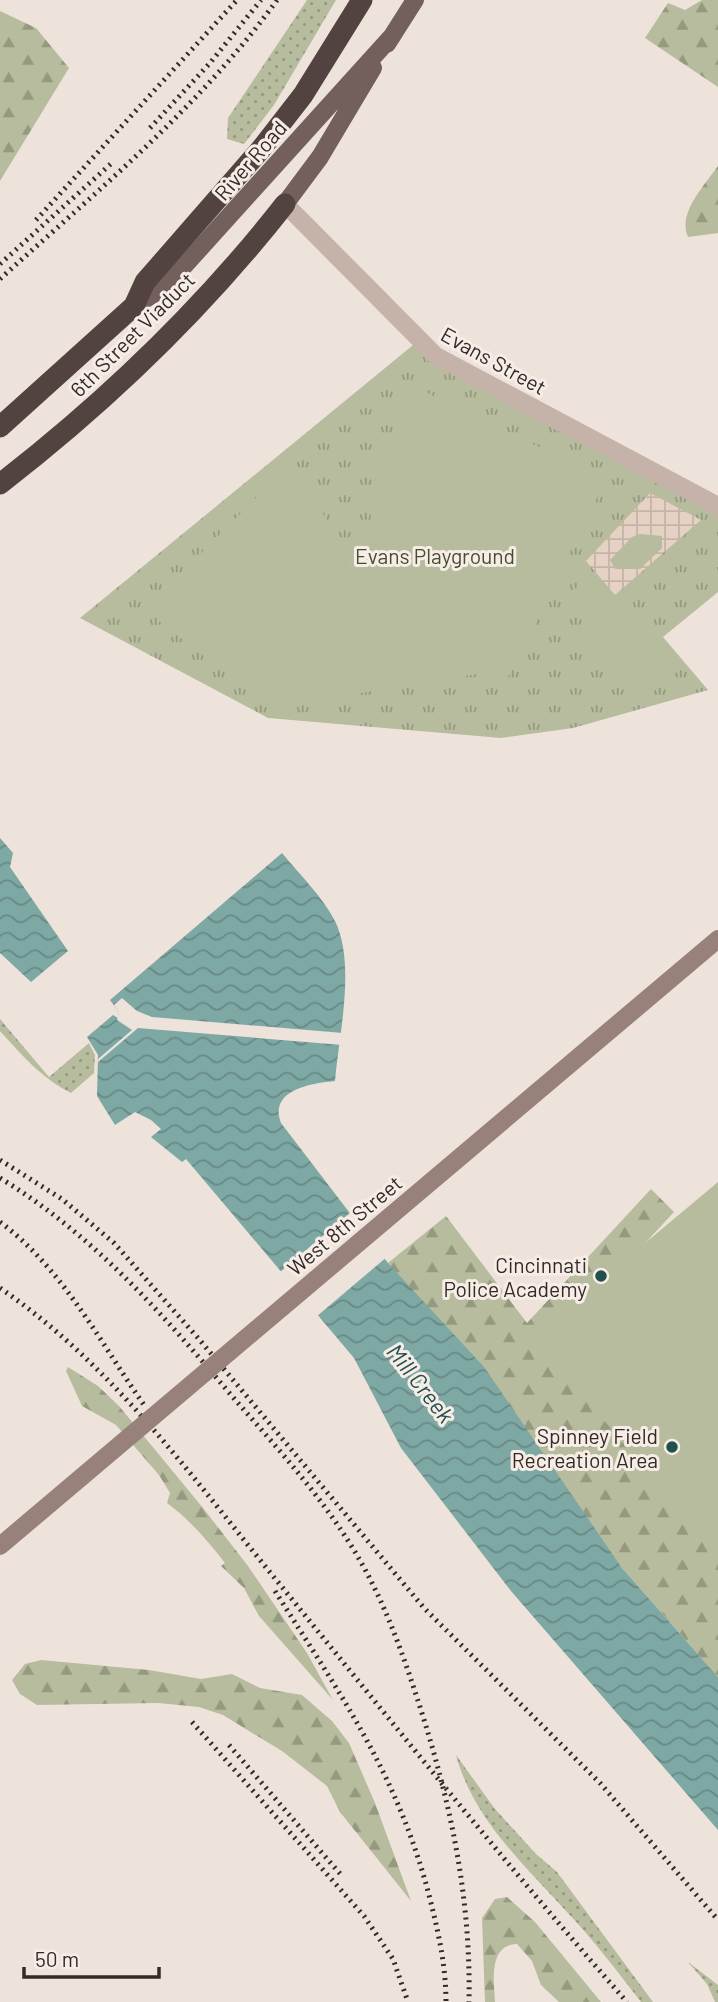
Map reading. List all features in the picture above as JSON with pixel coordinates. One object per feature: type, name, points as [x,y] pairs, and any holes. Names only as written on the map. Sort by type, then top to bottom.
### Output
[{"type":"highway","name":"6th Street Viaduct","points":[[0,427],[134,306],[145,282],[168,270],[303,95],[362,0]]},
{"type":"highway","name":"6th Street Viaduct","points":[[0,484],[98,405],[242,260],[285,204]]},
{"type":"main road","name":"River Road","points":[[285,204],[320,158],[415,0]]},
{"type":"main road","name":"River Road","points":[[168,270],[393,35]]},
{"type":"main road","name":"West 8th Street","points":[[0,1546],[718,939]]},
{"type":"street","name":"Evans Street","points":[[285,204],[436,356],[718,506]]},
{"type":"green space","points":[[307,0],[336,0],[274,105],[244,144],[227,139],[228,118]]},
{"type":"green space","points":[[702,0],[718,0],[718,87],[645,38],[668,3],[685,10]]},
{"type":"green space","points":[[0,11],[36,28],[69,68],[0,181]]},
{"type":"green space","points":[[718,166],[718,233],[688,237],[686,218],[689,209]]},
{"type":"green space","name":"Evans Playground","points":[[418,341],[718,506],[718,592],[663,637],[708,690],[573,728],[501,738],[268,718],[80,618]]},
{"type":"green space","points":[[411,385],[597,475],[600,492],[507,679],[476,667],[477,674],[281,706],[276,710],[270,708],[159,621],[155,599],[286,468],[315,502],[330,525],[337,538],[345,566],[376,561],[368,539],[376,475]]},
{"type":"green space","points":[[640,534],[662,536],[662,548],[640,569],[615,569],[610,560],[632,537]]},
{"type":"green space","points":[[594,571],[679,670],[641,702],[577,627],[584,622],[564,599]]},
{"type":"green space","points":[[0,1019],[49,1077],[89,1043],[95,1055],[94,1073],[71,1093],[60,1087],[32,1065],[0,1031]]},
{"type":"green space","name":"Spinney Field Recreation Area","points":[[718,1182],[718,1558],[534,1336]]},
{"type":"green space","points":[[651,1189],[674,1212],[561,1334],[718,1510],[718,1677],[622,1568],[388,1263],[446,1216],[527,1323]]},
{"type":"green space","points":[[68,1367],[98,1386],[119,1406],[203,1508],[248,1566],[307,1653],[333,1700],[259,1616],[244,1588],[221,1566],[225,1563],[212,1546],[191,1523],[167,1503],[170,1493],[159,1475],[116,1425],[82,1406],[66,1371]]},
{"type":"green space","points":[[41,1660],[149,1670],[201,1679],[232,1674],[260,1688],[302,1695],[332,1721],[349,1743],[375,1803],[411,1901],[340,1812],[327,1786],[282,1751],[223,1715],[199,1707],[158,1703],[37,1705],[20,1694],[12,1680],[25,1664]]},
{"type":"green space","points":[[456,1755],[495,1809],[536,1854],[557,1872],[653,2002],[641,2002],[605,1955],[501,1839],[474,1799]]},
{"type":"green space","points":[[507,1897],[535,1922],[601,2002],[559,2002],[541,1985],[532,1961],[517,1944],[508,1946],[497,1958],[494,1975],[495,2002],[485,2002],[482,1918],[495,1899]]},
{"type":"green space","points":[[688,1962],[718,1985],[718,2002],[715,2002],[707,1984]]},
{"type":"shaded area","points":[[650,493],[701,520],[615,595],[586,561]],"holes":[[[640,534],[662,536],[662,548],[640,569],[615,569],[610,560],[632,537]]]},
{"type":"water","points":[[0,838],[13,853],[10,867],[68,951],[31,982],[0,953]]},
{"type":"water","name":"Mill Creek","points":[[282,853],[317,894],[335,921],[341,938],[345,978],[335,1081],[304,1086],[286,1096],[279,1112],[281,1123],[388,1263],[484,1367],[622,1568],[718,1677],[718,1830],[511,1591],[401,1448],[354,1358],[186,1159],[182,1162],[151,1137],[161,1129],[135,1112],[115,1125],[97,1096],[98,1055],[87,1037],[113,1015],[118,1018],[119,1012],[110,1000]]},
{"type":"pier","points":[[122,998],[137,1011],[152,1017],[343,1033],[342,1045],[138,1028],[98,1062],[98,1059],[132,1030],[117,1020],[119,1012],[114,1005]]},
{"type":"pier","points":[[352,1211],[388,1256],[316,1317],[279,1273]]},
{"type":"railway","points":[[36,220],[237,0]]},
{"type":"railway","points":[[150,128],[210,63],[261,0]]},
{"type":"railway","points":[[0,279],[181,112],[247,39],[277,0]]},
{"type":"railway","points":[[0,264],[114,161]]},
{"type":"railway","points":[[0,1160],[62,1199],[114,1243],[198,1338],[424,1608],[600,1783],[718,1920]]},
{"type":"railway","points":[[0,1178],[62,1221],[145,1298],[306,1482],[338,1525],[363,1566],[399,1645],[431,1743],[450,1816],[467,1926],[469,2002]]},
{"type":"railway","points":[[0,1222],[22,1241],[62,1284],[144,1405]]},
{"type":"railway","points":[[0,1288],[42,1319],[80,1353],[151,1427],[452,1796],[627,2002]]},
{"type":"railway","points":[[275,1591],[346,1703],[386,1777],[403,1816],[434,1915],[443,1964],[446,2002]]},
{"type":"railway","points":[[192,1722],[364,1916],[393,1959],[408,2002]]},
{"type":"railway","points":[[229,1745],[342,1876]]},
{"type":"place","name":"Cincinnati Police Academy","points":[[601,1276]]},
{"type":"place","name":"Spinney Field Recreation Area","points":[[672,1447]]}]
